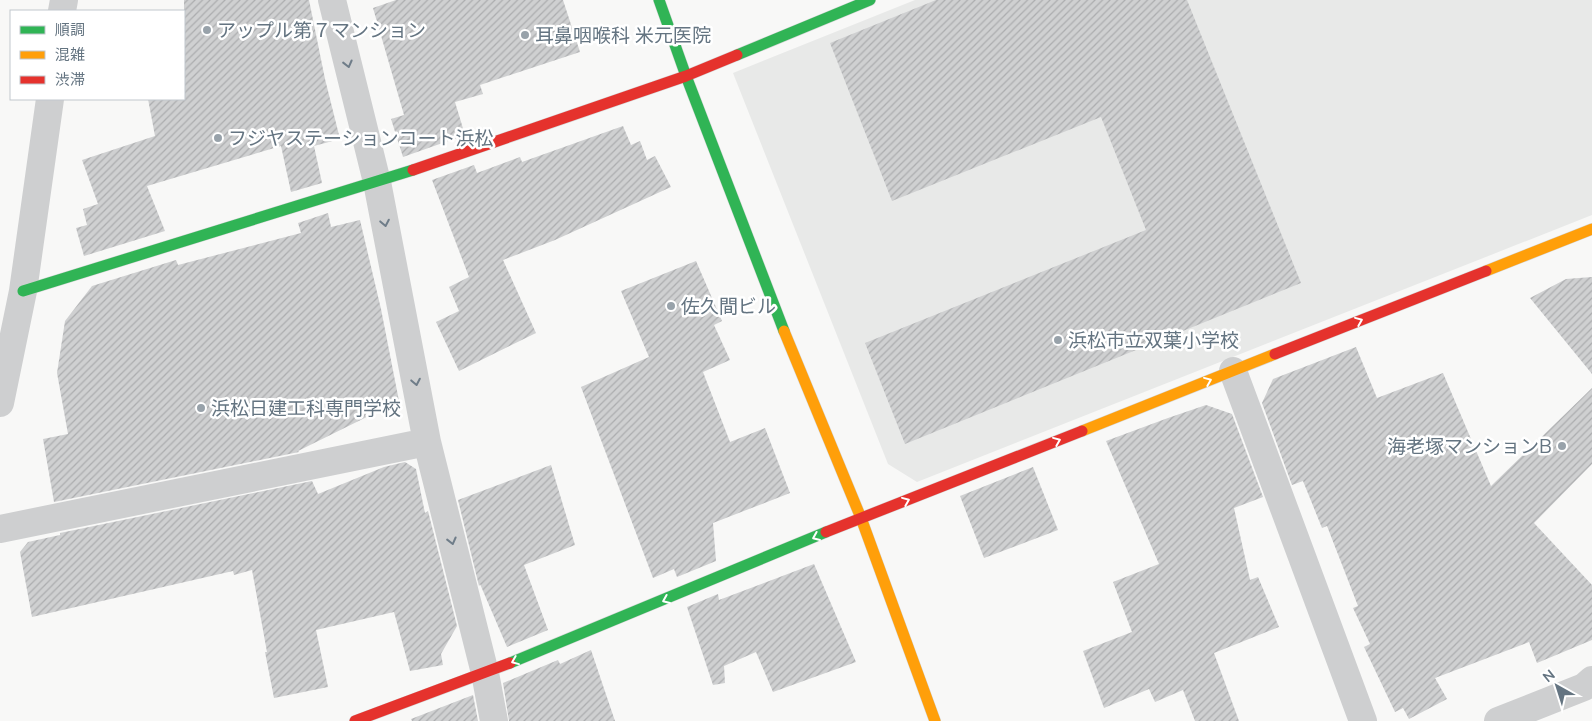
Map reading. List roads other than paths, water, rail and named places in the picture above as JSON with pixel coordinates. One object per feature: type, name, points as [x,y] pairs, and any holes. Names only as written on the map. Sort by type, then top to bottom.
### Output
[{"type":"street","points":[[332,0],[377,182],[427,442],[485,673],[494,721]]},
{"type":"street","points":[[659,0],[766,288],[861,518],[935,721]]},
{"type":"street","points":[[23,291],[377,182],[686,76],[870,0]]},
{"type":"street","points":[[0,403],[23,291],[50,100]]},
{"type":"street","points":[[355,721],[485,673],[861,518],[1592,229]]},
{"type":"street","points":[[1233,371],[1362,721]]},
{"type":"street","points":[[0,529],[427,442]]},
{"type":"street","points":[[1498,721],[1589,689]]},
{"type":"place","name":"アップル第７マンション","points":[[207,30]]},
{"type":"place","name":"耳鼻咽喉科 米元医院","points":[[525,35]]},
{"type":"place","name":"フジヤステーションコート浜松","points":[[218,138]]},
{"type":"place","name":"佐久間ビル","points":[[671,306]]},
{"type":"place","name":"浜松市立双葉小学校","points":[[1058,340]]},
{"type":"place","name":"浜松日建工科専門学校","points":[[201,408]]},
{"type":"place","name":"海老塚マンションB","points":[[1562,446]]}]
